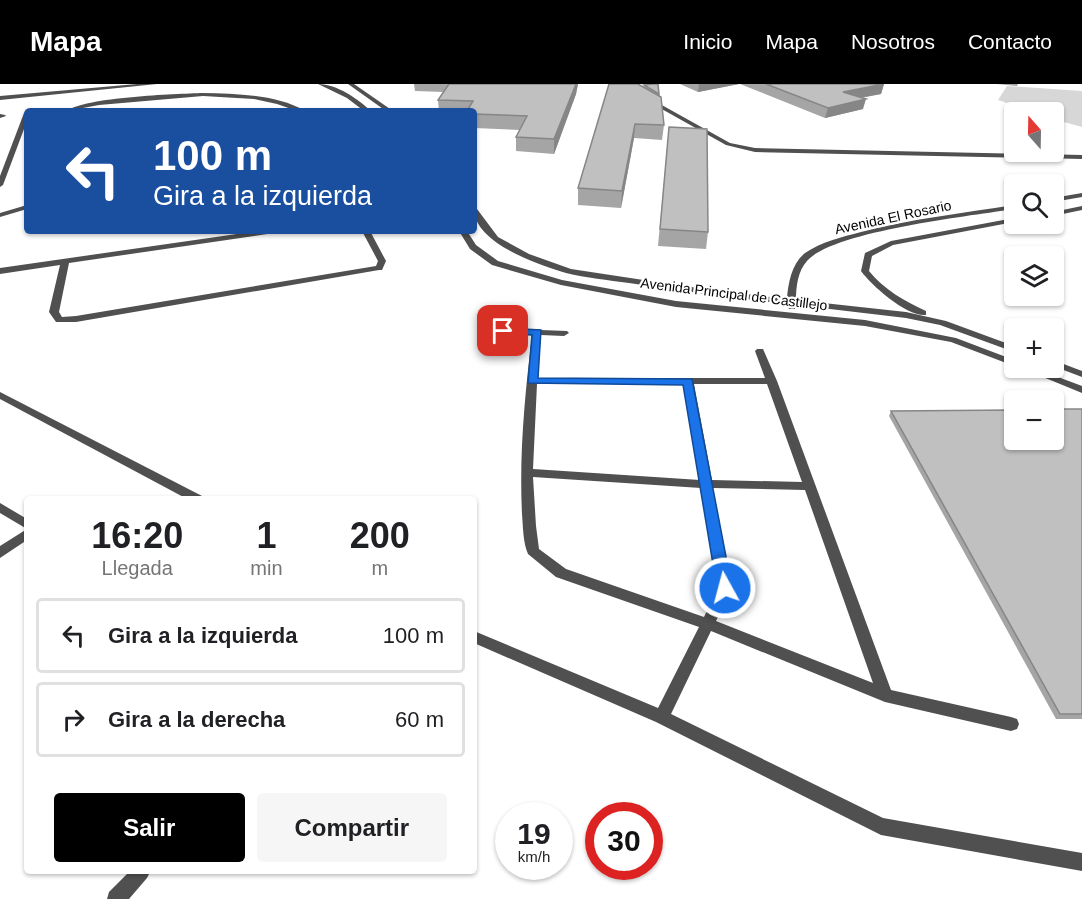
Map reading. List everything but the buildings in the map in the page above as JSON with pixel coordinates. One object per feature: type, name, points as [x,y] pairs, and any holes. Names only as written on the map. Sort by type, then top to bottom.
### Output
[{"type":"street","points":[[35,93],[117,84]]},
{"type":"street","points":[[0,96],[154,84]]},
{"type":"street","points":[[321,84],[349,97],[364,108]]},
{"type":"street","points":[[349,84],[349,97]]},
{"type":"street","points":[[349,84],[385,108]]},
{"type":"street","points":[[620,84],[728,144],[755,150],[1082,158]]},
{"type":"street","points":[[76,108],[99,103],[233,92],[260,94],[285,101],[297,108]]},
{"type":"street","points":[[29,108],[35,93]]},
{"type":"street","points":[[0,185],[24,121]]},
{"type":"street","points":[[17,141],[24,140]]},
{"type":"street","points":[[1064,198],[1082,195]]},
{"type":"street","points":[[0,207],[24,205]]},
{"type":"street","points":[[0,215],[24,206]]},
{"type":"street","points":[[1064,212],[1082,208]]},
{"type":"street","name":"Avenida El Rosario","points":[[792,316],[795,277],[800,263],[808,255],[830,244],[905,226],[1004,209]]},
{"type":"street","name":"Avenida Principal de Castillejo","points":[[477,215],[495,239],[526,256],[569,271],[683,289],[792,300],[873,298],[1004,345]]},
{"type":"street","name":"Avenida El Rosario","points":[[873,298],[865,271],[868,255],[878,248],[934,234],[1004,222]]},
{"type":"street","points":[[0,271],[253,234]]},
{"type":"street","points":[[64,261],[54,312],[59,320],[379,268],[382,261],[368,234]]},
{"type":"street","name":"Avenida Principal de Castillejo","points":[[465,234],[473,247],[495,263],[561,282],[676,304],[865,323],[953,340],[1004,359]]},
{"type":"street","points":[[824,319],[845,317],[873,298],[896,300],[943,323]]},
{"type":"street","points":[[486,331],[564,333]]},
{"type":"street","points":[[537,332],[532,381],[528,523],[533,551],[561,573],[708,624],[885,695],[1011,724]]},
{"type":"street","points":[[760,351],[885,695]]},
{"type":"street","points":[[1064,367],[1082,374]]},
{"type":"street","points":[[1051,378],[1082,390]]},
{"type":"street","points":[[532,381],[772,381]]},
{"type":"street","points":[[662,717],[725,588],[688,381]]},
{"type":"street","points":[[0,395],[192,496]]},
{"type":"street","points":[[529,473],[707,484],[809,486]]},
{"type":"street","points":[[0,507],[24,523]]},
{"type":"street","points":[[0,553],[24,536]]},
{"type":"street","points":[[477,638],[662,717],[881,826],[1082,862]]},
{"type":"street","points":[[116,899],[139,874]]},
{"type":"shaded area","points":[[1007,86],[1082,91],[1082,127],[1064,122],[1064,102],[1004,102],[998,100]]},
{"type":"route","points":[[503,331],[537,332],[532,381],[688,381],[725,588]]}]
